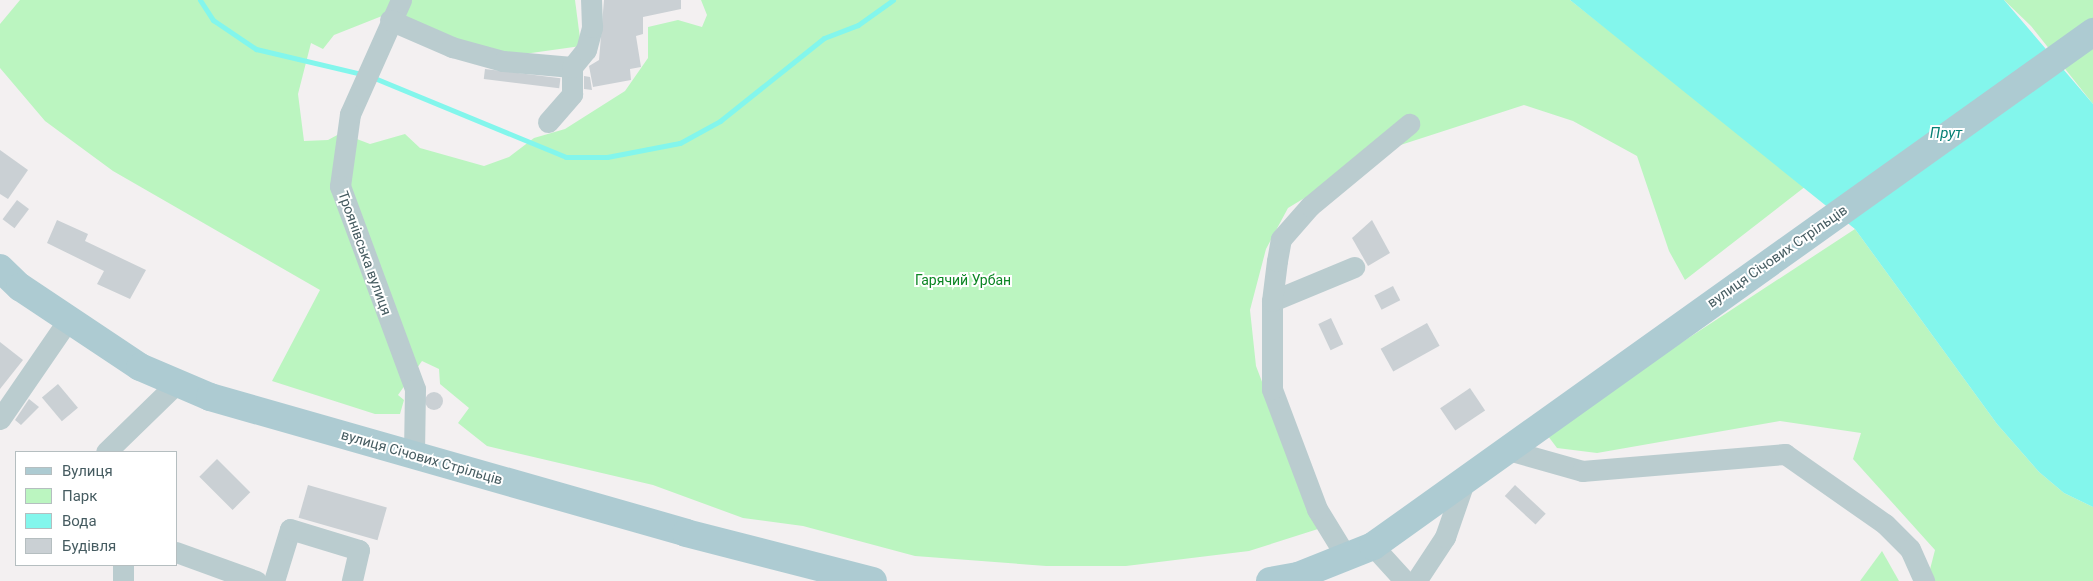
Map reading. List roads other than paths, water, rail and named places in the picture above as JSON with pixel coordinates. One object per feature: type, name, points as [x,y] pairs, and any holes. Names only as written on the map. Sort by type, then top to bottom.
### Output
[{"type":"main road","name":"вулиця Січових Стрільців","points":[[1270,581],[1347,558],[1373,546],[1463,485],[1653,342],[2093,32]]},
{"type":"main road","name":"вулиця Січових Стрільців","points":[[0,268],[68,320],[140,367],[210,397],[686,533],[873,581]]},
{"type":"street","name":"Троянівська вулиця","points":[[401,0],[390,20],[373,68],[350,114],[340,186],[415,389],[414,454]]},
{"type":"street","points":[[548,122],[572,94],[572,68],[586,50],[591,0]]},
{"type":"street","points":[[390,20],[452,47],[502,61],[572,68]]},
{"type":"street","points":[[1347,558],[1317,509],[1272,389],[1272,301],[1281,239],[1345,173],[1409,124]]},
{"type":"street","points":[[1272,301],[1354,267]]},
{"type":"street","points":[[0,419],[68,320]]},
{"type":"street","points":[[107,451],[177,383]]},
{"type":"street","points":[[1508,450],[1582,471],[1785,454],[1885,524],[1910,549],[1924,581]]},
{"type":"street","points":[[1416,581],[1445,537],[1463,485]]},
{"type":"street","points":[[274,581],[290,529],[359,550],[352,581]]},
{"type":"street","points":[[1373,546],[1405,581]]},
{"type":"street","points":[[178,553],[256,581]]},
{"type":"street","points":[[123,566],[123,581]]},
{"type":"water","name":"Прут","points":[[1570,0],[2004,0],[2093,104],[2093,507],[2064,493],[2039,472],[1997,424],[1855,229]]},
{"type":"waterway","points":[[200,0],[213,20],[256,49],[362,74]]},
{"type":"waterway","points":[[372,77],[566,157],[607,157],[680,143],[720,121],[824,38],[858,25],[893,0]]},
{"type":"park label","name":"Гарячий Урбан","points":[[963,280]]}]
